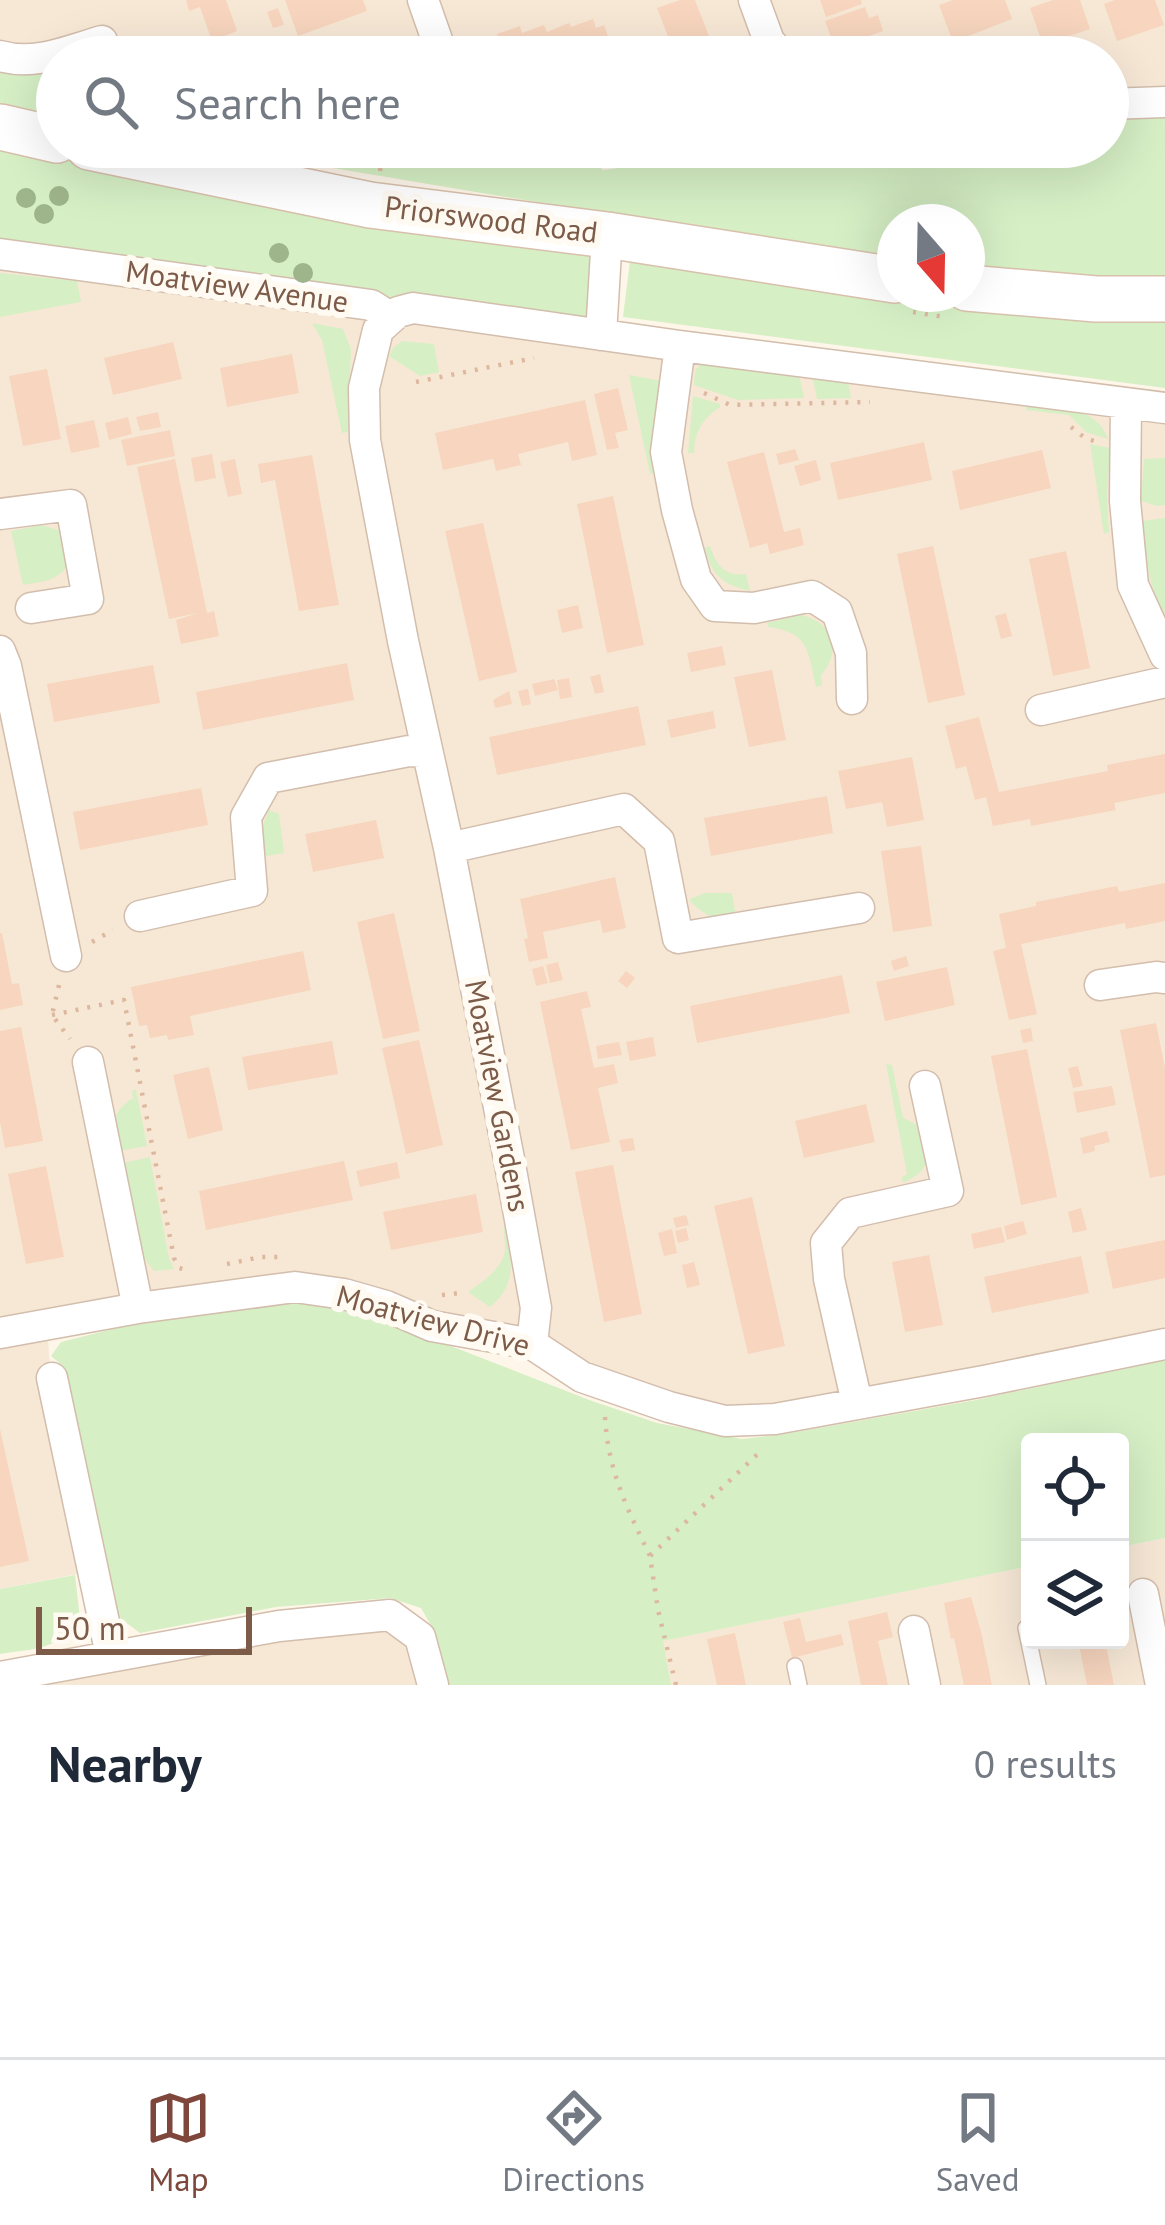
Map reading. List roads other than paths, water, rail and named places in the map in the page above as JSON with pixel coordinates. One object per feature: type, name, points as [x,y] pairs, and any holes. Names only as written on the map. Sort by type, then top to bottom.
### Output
[{"type":"street","points":[[423,0],[435,36]]},
{"type":"street","points":[[754,0],[767,36]]},
{"type":"street","points":[[0,56],[36,59]]},
{"type":"street","points":[[1129,103],[1165,102]]},
{"type":"street","points":[[0,127],[36,135]]},
{"type":"street","name":"Priorswood Road","points":[[189,168],[370,206],[607,235],[877,277]]},
{"type":"street","points":[[601,335],[607,235]]},
{"type":"street","name":"Moatview Avenue","points":[[0,254],[371,305],[387,320],[413,308],[1165,408]]},
{"type":"street","points":[[985,290],[1096,299],[1165,299]]},
{"type":"street","name":"Moatview Gardens","points":[[387,320],[378,330],[364,388],[365,440],[536,1308],[532,1344]]},
{"type":"street","points":[[680,346],[666,452],[696,579],[715,606],[754,608],[812,596],[837,612],[851,653],[852,699]]},
{"type":"street","points":[[1126,403],[1125,501],[1133,585],[1165,655]]},
{"type":"street","points":[[0,514],[71,505],[88,599],[31,608]]},
{"type":"street","points":[[0,651],[66,956]]},
{"type":"street","points":[[1041,710],[1165,682]]},
{"type":"street","points":[[140,916],[252,891],[246,818],[268,778],[409,751],[426,752]]},
{"type":"street","points":[[449,848],[624,809],[658,841],[678,938],[859,908]]},
{"type":"street","points":[[1100,985],[1165,978]]},
{"type":"street","points":[[88,1062],[138,1308]]},
{"type":"street","points":[[857,1402],[829,1279],[826,1243],[850,1214],[948,1191],[926,1086]]},
{"type":"street","name":"Moatview Drive","points":[[0,1333],[295,1287],[344,1294],[433,1326],[532,1344],[582,1377],[725,1421],[776,1419],[1165,1344]]},
{"type":"street","points":[[52,1378],[111,1655]]},
{"type":"street","points":[[1143,1594],[1161,1685]]},
{"type":"street","points":[[0,1676],[278,1626],[390,1615],[420,1637],[433,1685]]},
{"type":"street","points":[[914,1631],[925,1685]]},
{"type":"lane","points":[[1030,1649],[1038,1685]]},
{"type":"lane","points":[[795,1666],[799,1685]]}]
